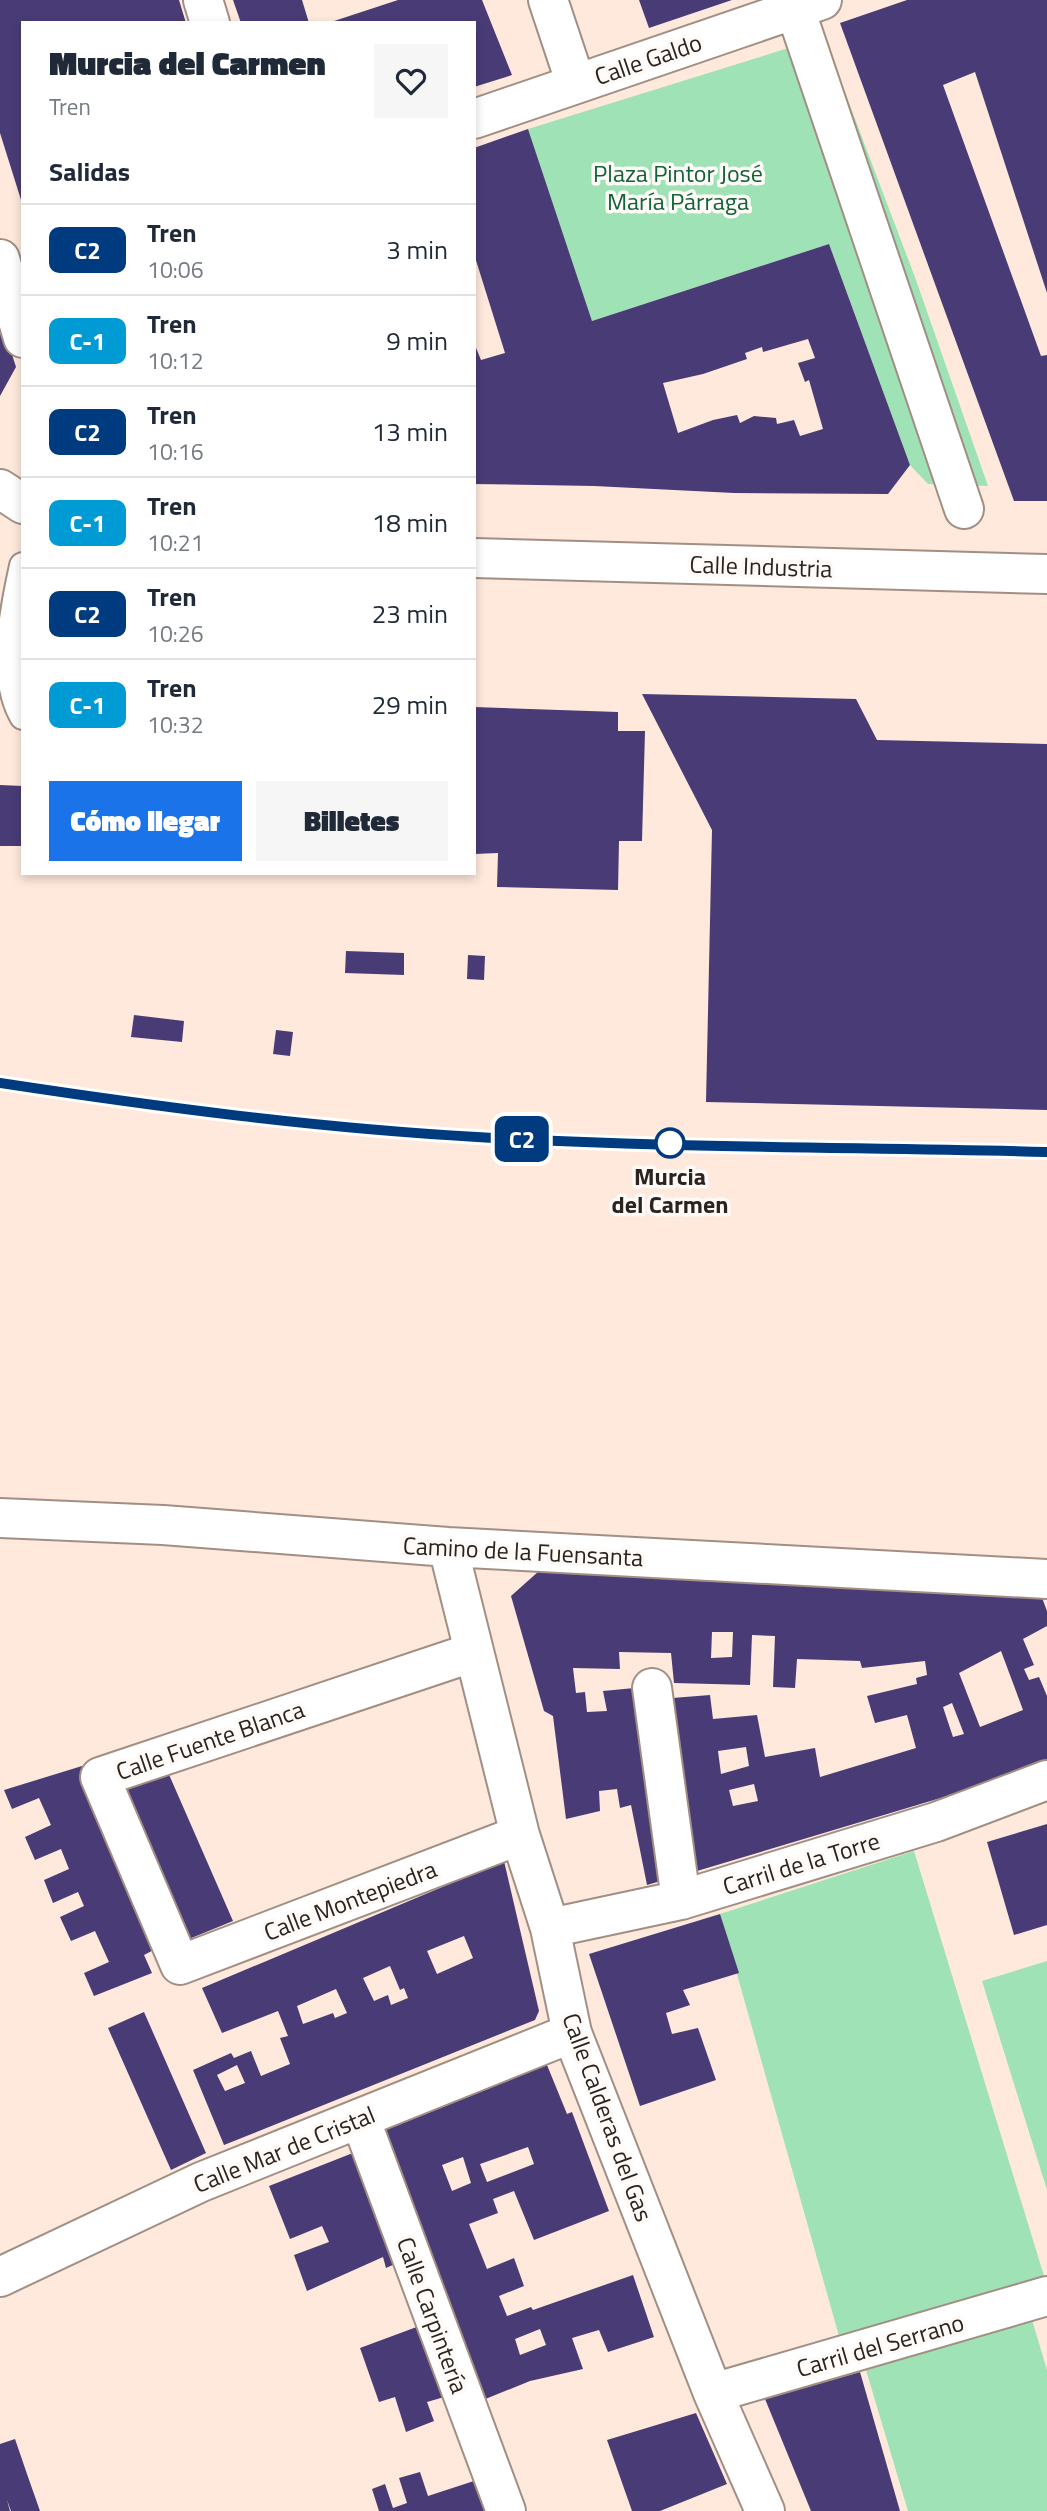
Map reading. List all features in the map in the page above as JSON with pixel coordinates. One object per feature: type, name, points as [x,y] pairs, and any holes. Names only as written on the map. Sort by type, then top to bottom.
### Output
[{"type":"street","points":[[203,0],[209,21]]},
{"type":"street","points":[[548,0],[576,84]]},
{"type":"street","points":[[808,5],[964,509]]},
{"type":"street","name":"Calle Galdo","points":[[476,118],[808,5]]},
{"type":"street","points":[[10,270],[21,328]]},
{"type":"street","points":[[0,489],[21,503]]},
{"type":"street","name":"Calle Industria","points":[[476,558],[1047,574]]},
{"type":"street","name":"Camino de la Fuensanta","points":[[0,1518],[163,1525],[448,1547],[1047,1579]]},
{"type":"street","name":"Calle Calderas del Gas","points":[[448,1547],[520,1835],[550,1928],[572,2033],[713,2393],[765,2511]]},
{"type":"street","name":"Calle Fuente Blanca","points":[[180,1965],[100,1777],[474,1652]]},
{"type":"street","points":[[652,1688],[681,1900]]},
{"type":"street","name":"Carril de la Torre","points":[[550,1928],[681,1900],[936,1822],[1047,1780]]},
{"type":"street","name":"Calle Montepiedra","points":[[180,1965],[520,1835]]},
{"type":"street","name":"Calle Mar de Cristal","points":[[0,2277],[201,2182],[572,2033]]},
{"type":"street","name":"Calle Carpintería","points":[[360,2118],[506,2511]]},
{"type":"street","name":"Carril del Serrano","points":[[713,2393],[1047,2296]]},
{"type":"lane","points":[[21,576],[7,642],[6,674],[16,709],[21,714]]},
{"type":"lane","points":[[7,642],[21,672]]},
{"type":"green space","name":"Plaza Pintor José María Párraga","points":[[824,37],[916,280],[988,486],[928,484],[910,465],[829,244],[592,321],[528,129]]},
{"type":"green space","points":[[914,1851],[1044,2276],[839,2336],[720,1914]]},
{"type":"green space","points":[[1047,1961],[1047,2190],[982,1981]]},
{"type":"green space","points":[[1032,2320],[1047,2370],[1047,2511],[908,2511],[866,2370]]},
{"type":"building","points":[[0,0],[179,0],[185,21],[21,21],[21,200],[0,133]]},
{"type":"building","points":[[233,0],[302,0],[308,21],[240,21]]},
{"type":"building","points":[[398,0],[482,0],[512,75],[476,86],[476,21],[334,21]]},
{"type":"building","points":[[639,0],[732,0],[649,28]]},
{"type":"building","points":[[907,0],[1047,0],[1047,293],[975,72],[943,85],[1041,356],[1047,355],[1047,501],[1014,501],[840,23]]},
{"type":"building","points":[[528,129],[592,321],[829,244],[910,465],[888,494],[734,493],[594,486],[476,484],[476,348],[481,360],[505,353],[476,260],[476,147]],"holes":[[[808,339],[815,358],[798,363],[805,382],[809,380],[823,429],[800,436],[794,420],[777,424],[776,418],[754,416],[740,423],[737,415],[713,420],[678,433],[663,383],[703,374],[747,359],[745,353],[762,347],[763,352]]]},
{"type":"building","points":[[0,317],[16,367],[0,396]]},
{"type":"building","points":[[642,694],[856,699],[877,740],[1047,744],[1047,1110],[706,1102],[712,830]]},
{"type":"building","points":[[476,707],[618,712],[618,731],[645,731],[642,841],[619,841],[618,890],[497,887],[498,853],[476,854]]},
{"type":"building","points":[[0,785],[21,786],[21,846],[0,846]]},
{"type":"building","points":[[346,951],[404,953],[404,975],[345,973]]},
{"type":"building","points":[[468,955],[485,956],[484,980],[467,979]]},
{"type":"building","points":[[134,1015],[184,1021],[182,1042],[131,1037]]},
{"type":"building","points":[[276,1030],[293,1032],[290,1056],[273,1054]]},
{"type":"building","points":[[539,1571],[1041,1595],[1047,1611],[1047,1626],[1023,1639],[1034,1665],[1024,1669],[1029,1680],[1039,1677],[1047,1696],[1047,1760],[984,1785],[687,1874],[660,1699],[710,1695],[713,1719],[757,1715],[765,1757],[815,1748],[820,1777],[916,1748],[907,1715],[875,1723],[867,1696],[917,1684],[916,1678],[927,1675],[925,1661],[862,1668],[860,1661],[797,1659],[795,1688],[773,1687],[775,1636],[752,1635],[750,1685],[674,1683],[671,1653],[619,1652],[620,1669],[573,1668],[576,1693],[585,1692],[587,1712],[607,1711],[603,1691],[645,1687],[671,1878],[647,1885],[631,1805],[620,1808],[617,1789],[599,1791],[600,1811],[566,1819],[553,1716],[544,1711],[511,1596]],"holes":[[[712,1632],[733,1632],[732,1657],[711,1658]],[[1001,1651],[1023,1710],[980,1727],[959,1673]],[[952,1703],[964,1734],[953,1737],[943,1707]],[[746,1747],[749,1766],[721,1774],[718,1751]],[[754,1784],[758,1801],[733,1806],[729,1790]]]},
{"type":"building","points":[[82,1766],[163,1945],[144,1955],[152,1973],[94,1996],[84,1973],[109,1962],[95,1931],[71,1941],[60,1917],[84,1906],[78,1892],[53,1903],[44,1880],[69,1869],[61,1849],[35,1860],[25,1837],[51,1825],[39,1798],[12,1809],[4,1790]]},
{"type":"building","points":[[167,1770],[233,1921],[189,1939],[122,1784]]},
{"type":"building","points":[[1047,1824],[1047,1925],[1014,1935],[987,1842]]},
{"type":"building","points":[[504,1861],[539,2011],[535,2020],[224,2145],[193,2070],[231,2053],[234,2058],[251,2051],[261,2076],[290,2064],[280,2038],[288,2036],[278,2011],[222,2033],[202,1988]],"holes":[[[464,1936],[473,1958],[437,1974],[427,1951]],[[390,1966],[400,1990],[404,1988],[408,1998],[391,2005],[388,1995],[374,2001],[363,1978]],[[336,1989],[347,2013],[335,2018],[333,2013],[303,2024],[297,2006]],[[237,2065],[245,2083],[225,2091],[217,2075]]]},
{"type":"building","points":[[720,1914],[739,1973],[683,1990],[690,2005],[666,2013],[672,2034],[698,2028],[716,2080],[640,2106],[589,1954]]},
{"type":"building","points":[[144,2012],[206,2153],[171,2170],[108,2028]]},
{"type":"building","points":[[547,2065],[567,2114],[572,2112],[609,2211],[534,2240],[514,2191],[493,2199],[498,2213],[469,2224],[487,2269],[514,2258],[524,2286],[499,2296],[507,2316],[531,2307],[533,2310],[633,2275],[654,2337],[608,2352],[599,2330],[572,2338],[583,2369],[530,2381],[483,2400],[376,2134]],"holes":[[[528,2147],[534,2164],[487,2182],[480,2164]],[[463,2157],[471,2183],[452,2191],[442,2165]],[[540,2329],[546,2345],[520,2355],[515,2339]]]},
{"type":"building","points":[[363,2149],[406,2259],[386,2268],[383,2257],[307,2291],[294,2255],[329,2242],[322,2226],[290,2239],[269,2186]]},
{"type":"building","points":[[422,2325],[451,2395],[427,2402],[434,2421],[406,2432],[395,2397],[379,2402],[360,2348]]},
{"type":"building","points":[[860,2372],[900,2511],[811,2511],[765,2399]]},
{"type":"building","points":[[696,2413],[727,2484],[660,2511],[632,2511],[607,2440]]},
{"type":"building","points":[[15,2439],[40,2511],[11,2511],[7,2500],[10,2511],[0,2511],[0,2444]]},
{"type":"building","points":[[420,2472],[428,2496],[480,2479],[491,2511],[379,2511],[372,2489],[385,2484],[393,2508],[407,2503],[399,2478]]},
{"type":"railway","points":[[562,1141],[1047,1152]]},
{"type":"train","name":"C2","points":[[0,1083],[327,1126],[475,1137],[1047,1152]]},
{"type":"place","name":"Murcia del Carmen","points":[[670,1143]]}]
